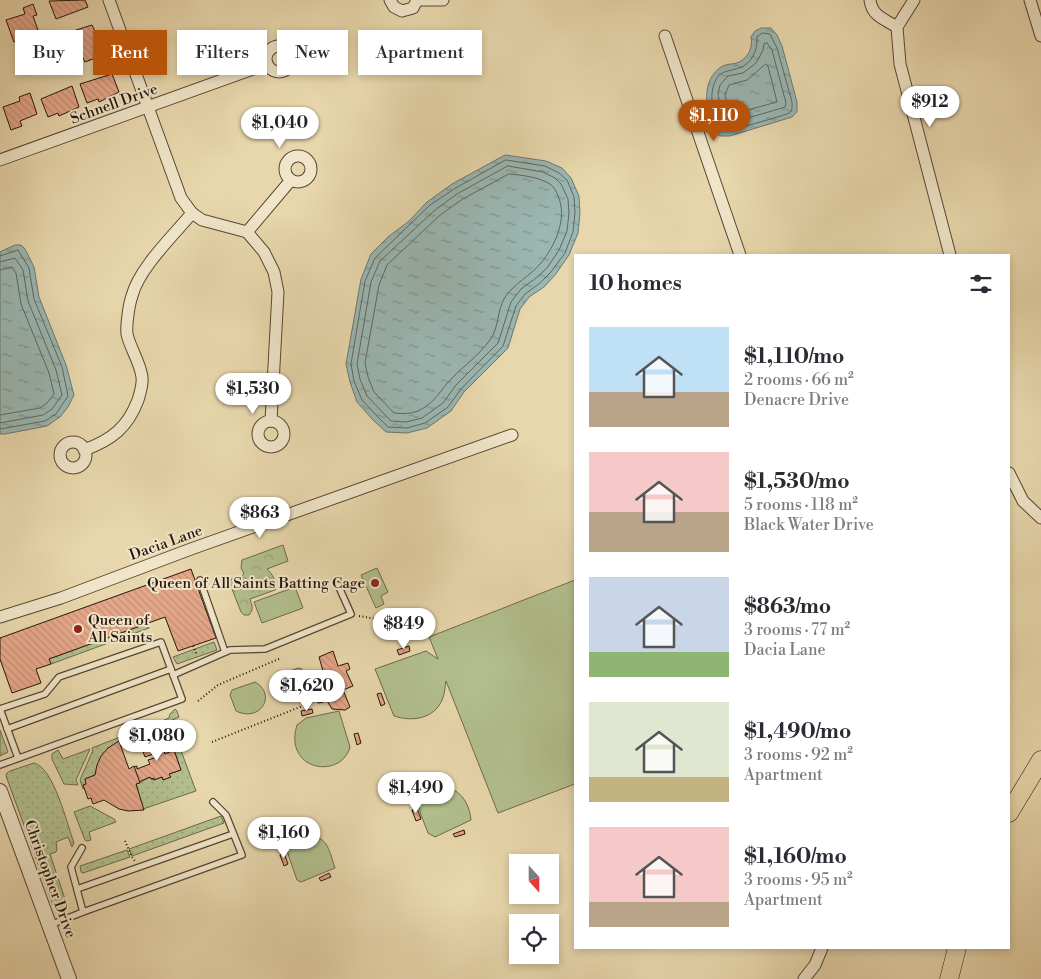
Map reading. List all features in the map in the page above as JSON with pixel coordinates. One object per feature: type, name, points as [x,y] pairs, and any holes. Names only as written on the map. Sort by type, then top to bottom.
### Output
[{"type":"main road","points":[[1010,811],[1041,760]]},
{"type":"main road","points":[[948,979],[957,949]]},
{"type":"street","points":[[109,0],[181,198],[192,213],[202,220],[247,232],[264,252],[274,272],[278,292],[271,421]]},
{"type":"street","points":[[390,0],[394,7],[402,11],[413,8],[416,0],[443,0]]},
{"type":"street","points":[[870,0],[871,10],[897,27]]},
{"type":"street","points":[[914,0],[897,27],[900,64],[950,254]]},
{"type":"street","points":[[1030,0],[1041,36]]},
{"type":"street","points":[[664,36],[740,254]]},
{"type":"street","name":"Schnell Drive","points":[[0,160],[237,75]]},
{"type":"street","points":[[247,232],[291,180]]},
{"type":"street","points":[[84,450],[98,445],[113,435],[129,420],[141,390],[142,378],[127,333],[131,298],[136,283],[192,213]]},
{"type":"street","name":"Dacia Lane","points":[[0,617],[61,598],[191,549],[512,435]]},
{"type":"street","points":[[1010,476],[1023,500],[1041,518]]},
{"type":"street","name":"Christopher Drive","points":[[0,791],[69,979]]},
{"type":"street","points":[[804,979],[814,965],[822,949]]},
{"type":"lane","points":[[200,580],[226,652]]},
{"type":"lane","points":[[7,728],[172,672],[230,650],[265,649],[351,614],[338,585]]},
{"type":"lane","points":[[0,765],[182,699],[161,642],[59,677],[45,694],[0,709],[18,758]]},
{"type":"lane","points":[[50,925],[242,855],[226,815],[213,802]]},
{"type":"lane","points":[[77,889],[233,834]]},
{"type":"lane","points":[[82,848],[71,867],[83,912]]},
{"type":"path","points":[[357,616],[378,619],[408,636]]},
{"type":"path","points":[[194,646],[198,658]]},
{"type":"path","points":[[198,701],[218,685],[281,658]]},
{"type":"path","points":[[212,742],[315,701]]},
{"type":"path","points":[[125,841],[132,858]]},
{"type":"green space","points":[[283,545],[288,561],[267,569],[274,579],[275,590],[250,599],[252,611],[249,615],[244,615],[241,612],[230,580],[235,577],[240,578],[244,574],[241,568],[242,560]]},
{"type":"green space","name":"Queen of All Saints Batting Cage","points":[[377,568],[388,592],[381,596],[384,604],[376,608],[361,575]]},
{"type":"green space","points":[[574,580],[574,784],[498,813],[446,681],[443,698],[434,711],[415,719],[394,716],[375,669],[426,651],[438,659],[429,637]]},
{"type":"green space","points":[[295,587],[303,608],[262,623],[254,602]]},
{"type":"green space","points":[[148,623],[149,628],[51,664],[49,659]]},
{"type":"green space","points":[[214,642],[217,650],[177,664],[173,657]]},
{"type":"green space","points":[[298,668],[302,669],[307,690],[302,695],[294,698],[282,696],[276,687],[277,676]]},
{"type":"green space","points":[[255,682],[262,687],[265,693],[263,706],[253,713],[245,714],[236,711],[230,695],[232,690]]},
{"type":"green space","points":[[175,709],[179,717],[170,721],[196,791],[143,809],[136,784],[150,777],[154,780],[162,777],[163,780],[170,777],[169,774],[181,770],[174,751],[165,754],[151,726],[169,718]]},
{"type":"green space","points":[[339,711],[350,747],[345,757],[336,764],[326,767],[315,766],[305,761],[298,752],[295,741],[297,725],[306,718]]},
{"type":"green space","points":[[0,730],[8,752],[0,756]]},
{"type":"green space","points":[[135,731],[141,744],[128,749],[123,736]]},
{"type":"green space","points":[[120,737],[123,746],[121,747],[119,741],[106,751],[98,764],[95,775],[85,779],[86,784],[83,785],[83,789],[80,780],[93,750],[92,748]]},
{"type":"green space","points":[[90,749],[76,780],[78,785],[64,784],[52,759],[52,754],[58,750],[63,759]]},
{"type":"green space","points":[[34,763],[41,767],[48,775],[54,786],[74,843],[72,847],[68,837],[56,842],[56,852],[50,854],[68,908],[64,911],[53,905],[6,776],[10,771]]},
{"type":"green space","points":[[434,787],[449,788],[460,794],[470,812],[471,820],[435,837],[428,833],[419,807],[422,797]]},
{"type":"green space","points":[[90,806],[114,819],[116,822],[89,832],[91,840],[87,841],[74,812]]},
{"type":"green space","points":[[221,816],[224,823],[132,856],[129,849]]},
{"type":"green space","points":[[309,835],[324,842],[335,868],[301,882],[297,880],[287,848],[296,838]]},
{"type":"green space","points":[[127,850],[130,857],[83,873],[81,872],[80,866]]},
{"type":"water","points":[[761,28],[771,28],[782,46],[797,102],[797,112],[792,117],[730,136],[720,136],[711,130],[707,98],[710,80],[721,67],[737,63],[748,55],[751,48],[751,37],[755,31]]},
{"type":"water","points":[[505,155],[546,161],[562,168],[571,178],[579,196],[580,213],[578,233],[569,255],[555,275],[544,287],[529,297],[520,309],[508,348],[464,392],[451,411],[427,428],[407,433],[386,432],[357,402],[346,364],[361,279],[371,254],[388,237],[409,221],[427,202],[452,184]]},
{"type":"water","points":[[15,245],[21,245],[25,249],[34,267],[39,297],[66,365],[74,395],[60,417],[47,426],[0,434],[0,252]]},
{"type":"building","points":[[85,0],[88,7],[56,19],[49,1]]},
{"type":"building","points":[[33,4],[37,15],[33,16],[38,30],[15,30],[14,42],[6,20],[25,14],[23,8]]},
{"type":"building","points":[[92,25],[94,30],[93,59],[85,62],[83,58],[83,30],[76,30]]},
{"type":"building","points":[[112,75],[119,92],[99,102],[98,99],[87,103],[80,84]]},
{"type":"building","points":[[72,86],[79,107],[59,116],[58,113],[48,117],[41,99]]},
{"type":"building","points":[[30,93],[37,114],[20,121],[22,126],[11,130],[3,107],[20,101],[19,97]]},
{"type":"building","name":"Queen of All Saints","points":[[191,569],[216,638],[178,651],[165,617],[49,659],[51,664],[36,669],[41,683],[12,693],[0,659],[0,638]]},
{"type":"building","points":[[409,646],[410,651],[399,655],[397,650]]},
{"type":"building","points":[[333,651],[338,666],[348,663],[350,669],[346,671],[353,686],[343,690],[350,707],[345,710],[332,709],[327,701],[319,703],[315,701],[311,688],[315,681],[325,678],[319,657]]},
{"type":"building","points":[[381,693],[385,704],[381,706],[377,694]]},
{"type":"building","points":[[312,709],[313,713],[302,716],[301,711]]},
{"type":"building","points":[[358,733],[361,743],[357,745],[354,734]]},
{"type":"building","points":[[159,737],[165,754],[174,750],[181,770],[169,774],[171,777],[163,780],[162,777],[154,780],[154,778],[151,779],[150,777],[139,782],[133,767],[137,766],[137,769],[150,764],[148,760],[160,756],[159,752],[145,757],[140,744]]},
{"type":"building","points":[[119,741],[129,769],[134,766],[140,783],[136,784],[144,810],[128,811],[119,809],[104,800],[93,804],[91,798],[88,799],[83,785],[86,784],[85,779],[95,775],[101,756],[108,748]]},
{"type":"building","points":[[417,808],[421,819],[416,821],[412,810]]},
{"type":"building","points":[[464,830],[465,834],[455,837],[453,834]]},
{"type":"building","points":[[284,853],[288,864],[284,866],[280,855]]},
{"type":"building","points":[[329,873],[331,877],[321,881],[319,878]]},
{"type":"place","name":"Queen of All Saints Batting Cage","points":[[375,583]]},
{"type":"place","name":"Queen of All Saints","points":[[78,629]]}]
